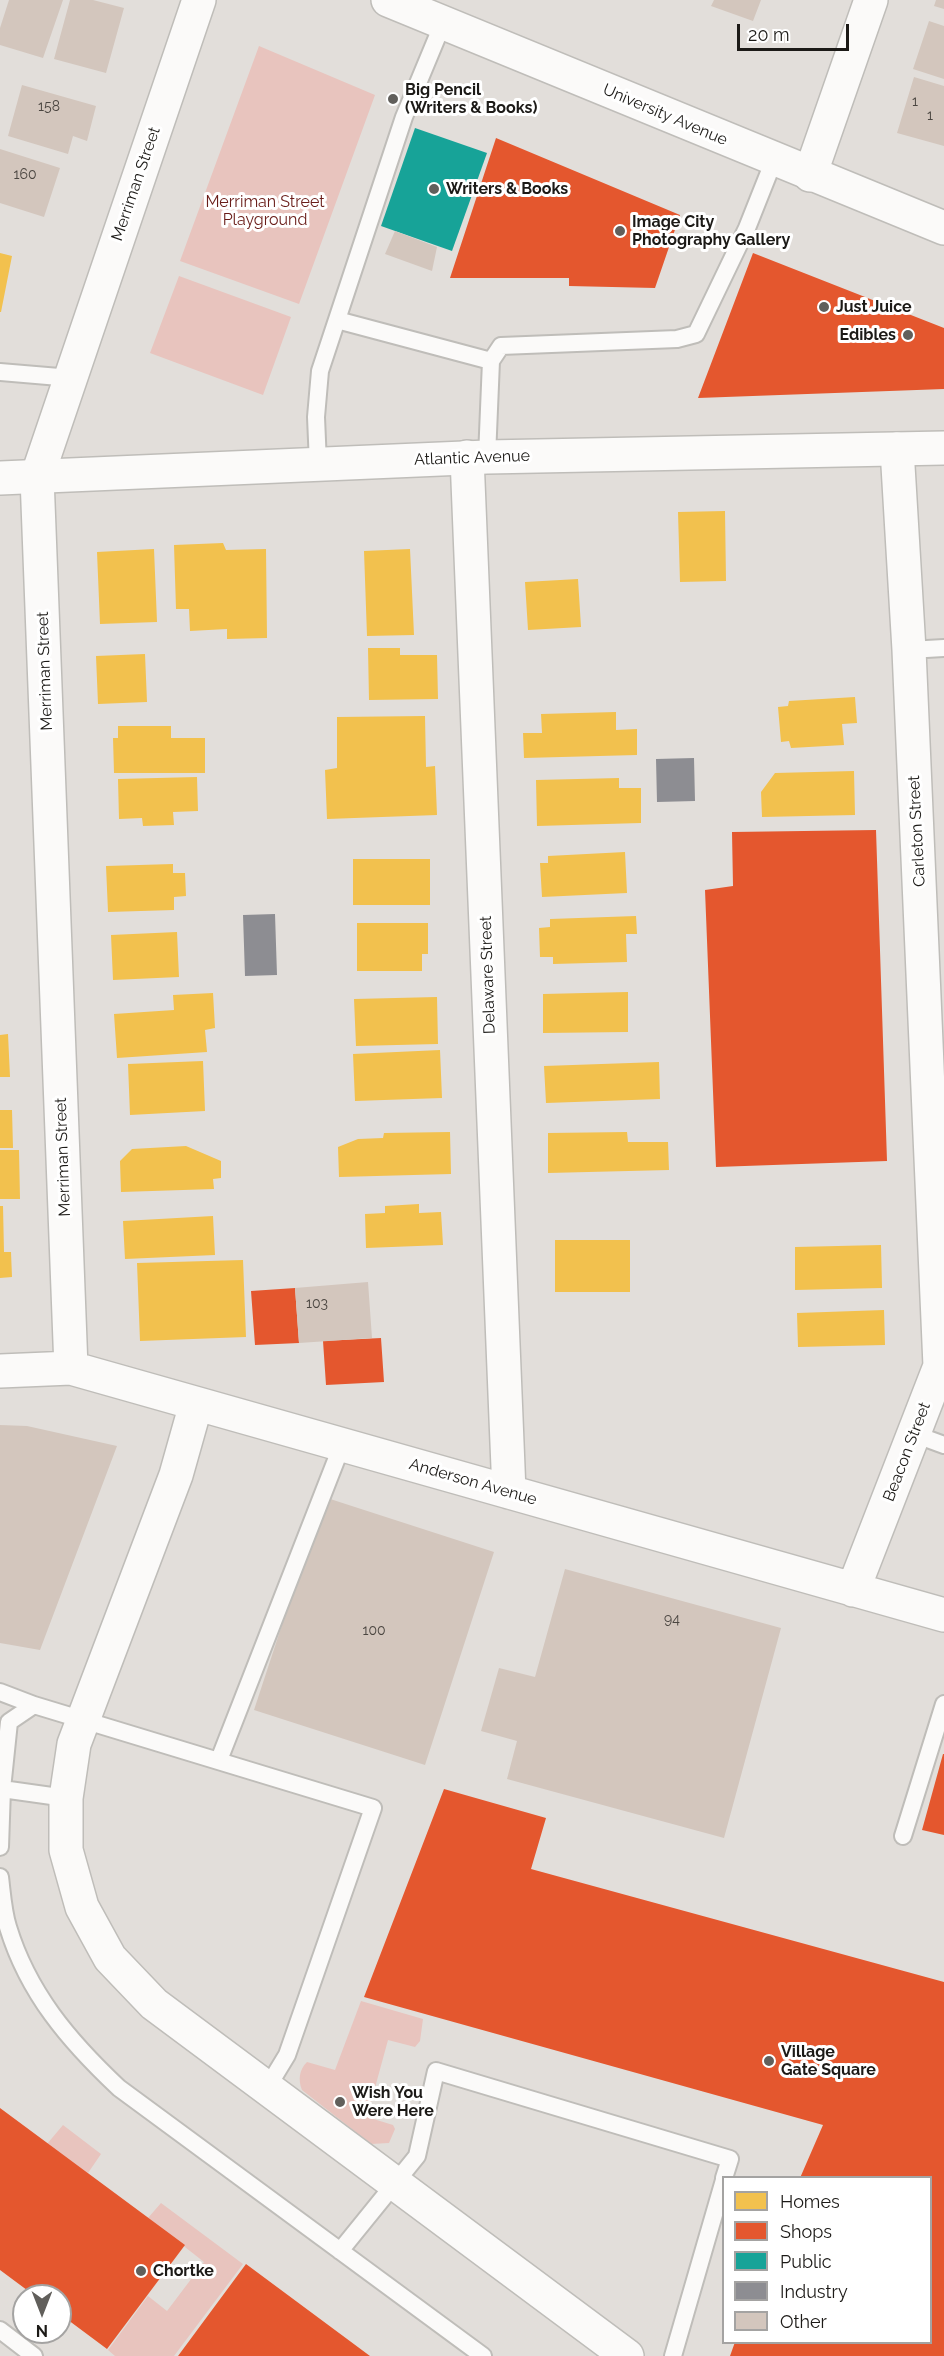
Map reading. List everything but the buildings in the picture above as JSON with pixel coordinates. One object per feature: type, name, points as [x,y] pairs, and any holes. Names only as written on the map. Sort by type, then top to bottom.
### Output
[{"type":"street","name":"Merriman Street","points":[[71,1368],[37,477],[199,0]]},
{"type":"street","name":"University Avenue","points":[[388,0],[810,175],[944,228]]},
{"type":"street","points":[[810,175],[871,0]]},
{"type":"street","name":"Carleton Street","points":[[897,448],[939,1211]]},
{"type":"street","name":"Atlantic Avenue","points":[[0,478],[477,457],[944,448]]},
{"type":"street","name":"Delaware Street","points":[[477,457],[509,1492]]},
{"type":"street","name":"Beacon Street","points":[[853,1590],[940,1366],[939,1211]]},
{"type":"street","name":"Anderson Avenue","points":[[0,1371],[71,1368],[944,1615]]},
{"type":"street","points":[[196,1404],[176,1474],[74,1744],[66,1797],[66,1850],[82,1907],[110,1958],[154,2004],[627,2356]]},
{"type":"lane","points":[[318,464],[316,417],[320,371],[404,117],[443,23]]},
{"type":"lane","points":[[477,457],[491,361],[501,346],[677,339],[696,334],[747,228],[774,160]]},
{"type":"lane","points":[[337,320],[491,361]]},
{"type":"lane","points":[[0,372],[70,378]]},
{"type":"lane","points":[[909,650],[944,648]]},
{"type":"lane","points":[[914,1434],[944,1445]]},
{"type":"lane","points":[[219,1760],[342,1445]]},
{"type":"lane","points":[[0,1692],[373,1808],[287,2055],[267,2088]]},
{"type":"lane","points":[[0,1847],[2,1789],[9,1722],[34,1704]]},
{"type":"lane","points":[[903,1836],[944,1704]]},
{"type":"lane","points":[[2,1789],[66,1797]]},
{"type":"lane","points":[[0,1877],[7,1924],[22,1966],[49,2014],[80,2051],[119,2088],[483,2356]]},
{"type":"lane","points":[[340,2251],[417,2156],[436,2072],[730,2159],[725,2176]]},
{"type":"lane","points":[[673,2356],[722,2186]]},
{"type":"lane","points":[[0,2330],[34,2356]]},
{"type":"green space","name":"Merriman Street Playground","points":[[259,46],[375,95],[299,304],[180,261]]},
{"type":"green space","points":[[179,276],[291,317],[263,395],[150,353]]},
{"type":"green space","points":[[361,2001],[423,2019],[420,2041],[415,2047],[388,2040],[367,2117],[393,2125],[395,2129],[389,2143],[371,2144],[302,2090],[300,2083],[301,2072],[307,2062],[335,2070]]},
{"type":"green space","points":[[63,2125],[101,2154],[88,2173],[47,2144]]},
{"type":"green space","points":[[161,2203],[243,2264],[174,2356],[115,2356],[108,2350],[148,2296],[167,2311],[204,2262],[148,2218]]},
{"type":"place","name":"Big Pencil (Writers & Books)","points":[[393,99]]},
{"type":"place","name":"Writers & Books","points":[[434,189]]},
{"type":"place","name":"Image City Photography Gallery","points":[[620,231]]},
{"type":"place","name":"Just Juice","points":[[824,307]]},
{"type":"place","name":"Edibles","points":[[908,335]]},
{"type":"place","name":"Village Gate Square","points":[[769,2061]]},
{"type":"place","name":"Wish You Were Here","points":[[340,2102]]},
{"type":"place","name":"Chortke","points":[[141,2271]]}]
